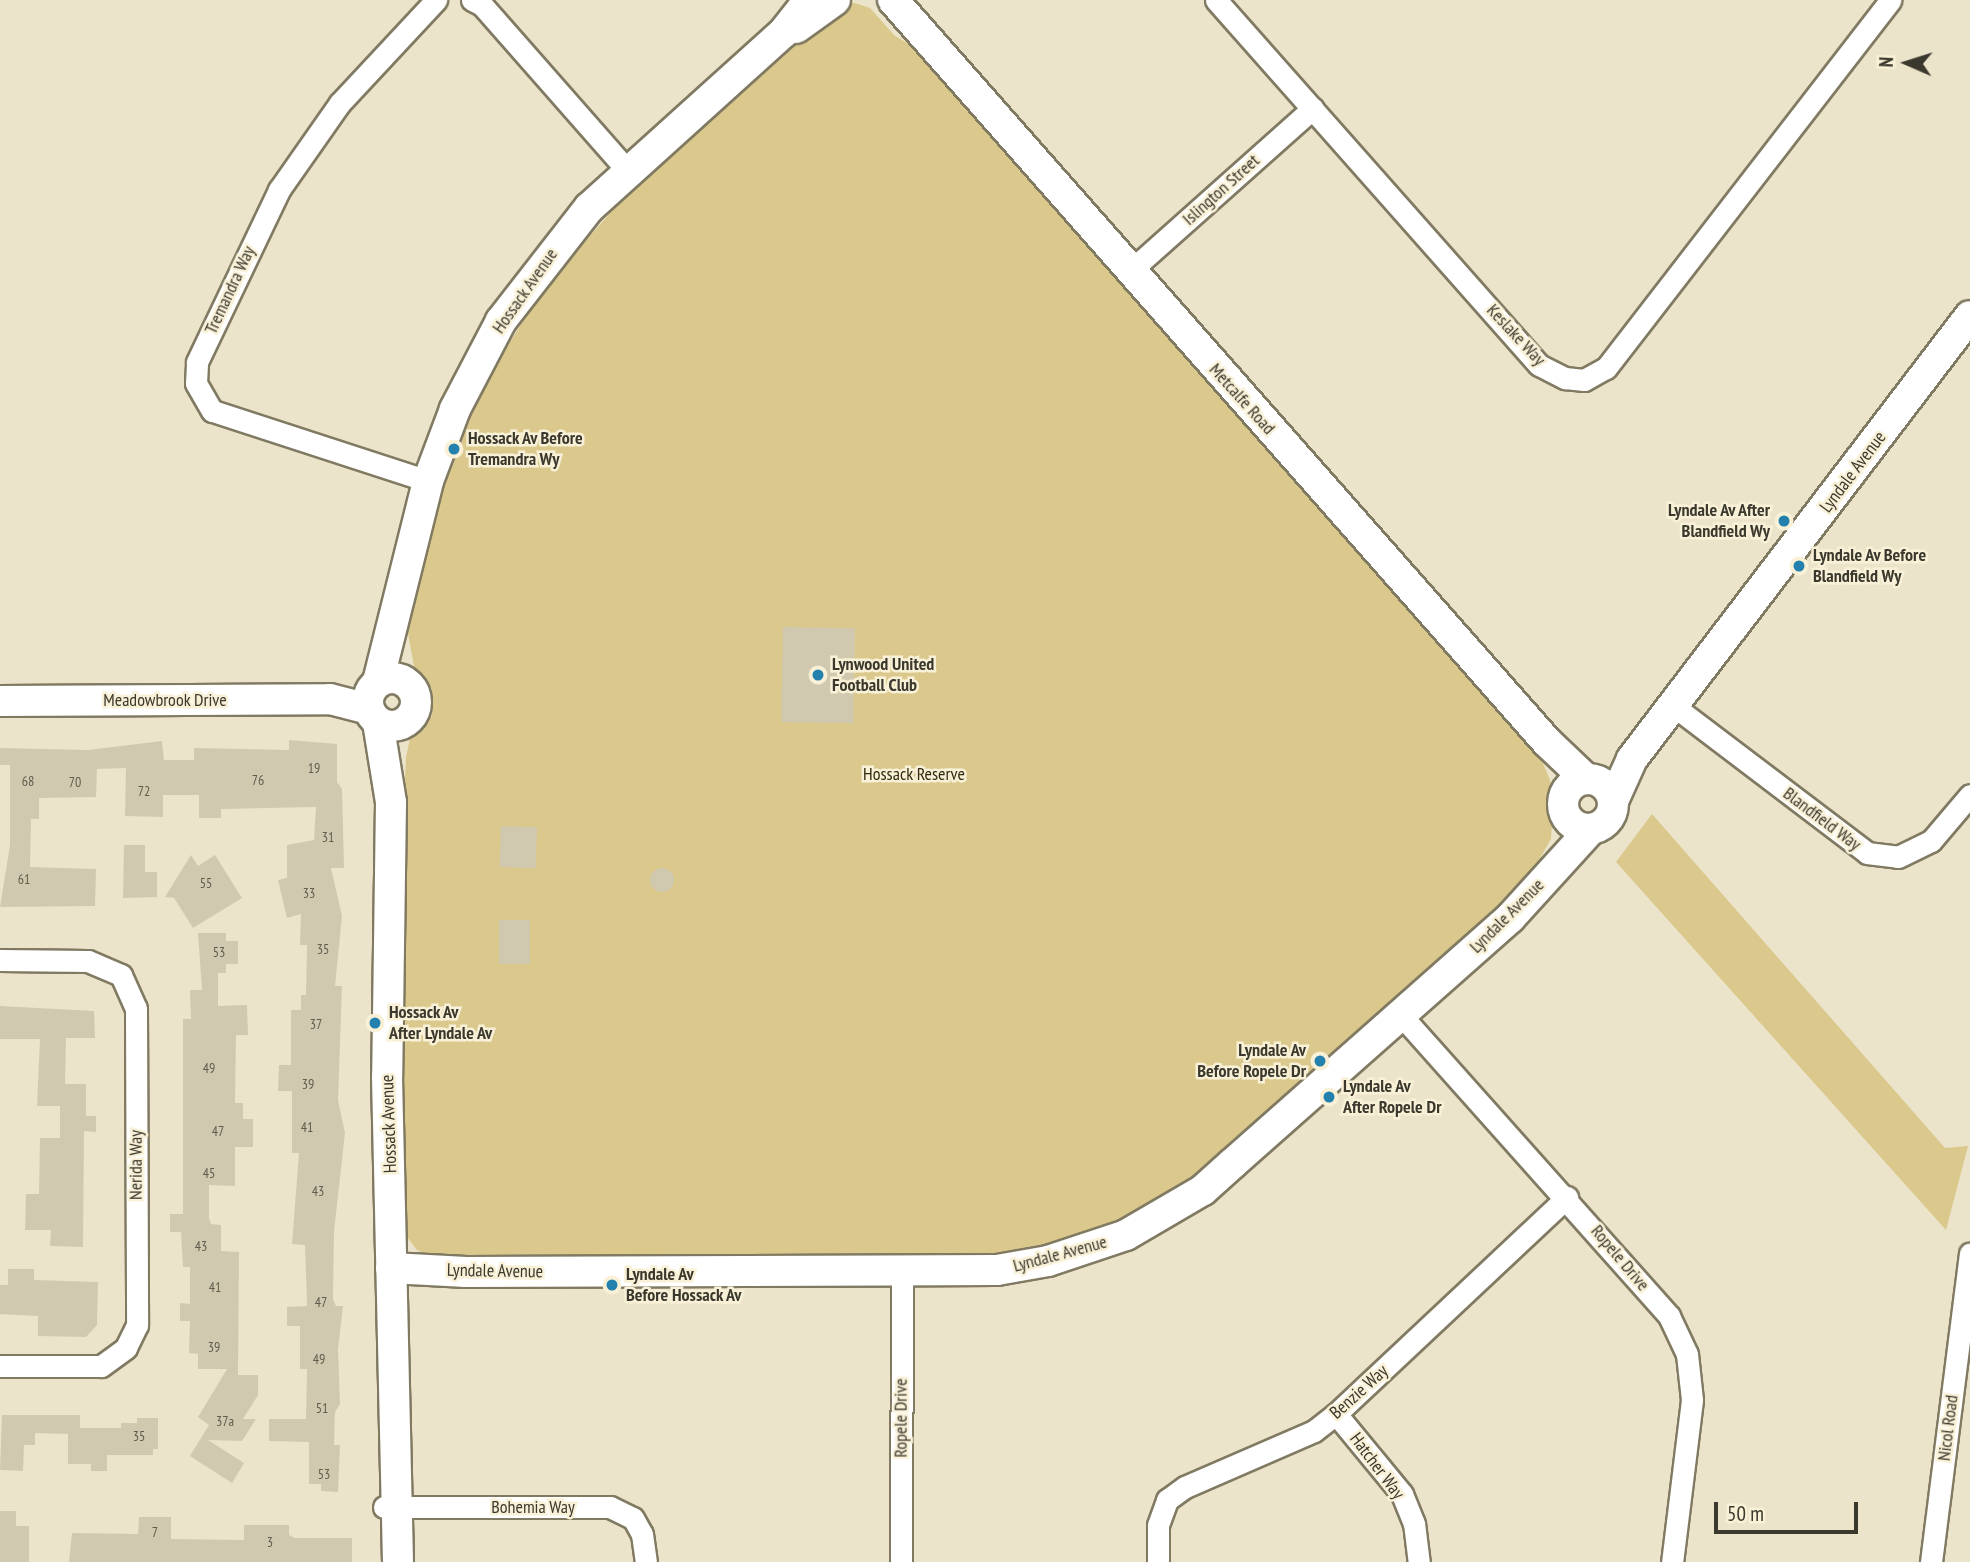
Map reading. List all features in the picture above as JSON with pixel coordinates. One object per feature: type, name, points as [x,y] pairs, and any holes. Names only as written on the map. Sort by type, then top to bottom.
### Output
[{"type":"street","name":"Tremandra Way","points":[[428,481],[212,411],[196,383],[197,362],[279,190],[341,103],[436,0]]},
{"type":"street","points":[[472,0],[482,5],[628,171]]},
{"type":"street","name":"Hossack Avenue","points":[[382,1562],[399,1459],[392,1447],[387,1077],[391,802],[383,701],[402,582],[428,481],[455,409],[501,321],[557,245],[628,171],[783,33],[809,0]]},
{"type":"street","name":"Hossack Avenue","points":[[783,33],[809,22],[835,0]]},
{"type":"street","name":"Metcalfe Road","points":[[872,0],[897,29],[939,57]]},
{"type":"street","name":"Metcalfe Road","points":[[893,0],[939,57],[1546,742],[1584,794]]},
{"type":"street","name":"Keslake Way","points":[[1216,0],[1539,365],[1565,379],[1584,380],[1606,368],[1890,0]]},
{"type":"street","name":"Islington Street","points":[[1129,272],[1313,108]]},
{"type":"street","name":"Lyndale Avenue","points":[[1550,871],[1584,794],[1632,760],[1675,707],[1970,316]]},
{"type":"street","name":"Meadowbrook Drive","points":[[0,701],[383,701]]},
{"type":"street","name":"Blandfield Way","points":[[1675,707],[1867,853],[1898,857],[1931,841],[1970,795]]},
{"type":"street","name":"Lyndale Avenue","points":[[391,1268],[902,1273],[997,1270],[1048,1261],[1126,1235],[1203,1190],[1510,918],[1591,829],[1572,823],[1584,794]]},
{"type":"street","name":"Nerida Way","points":[[0,960],[88,961],[121,975],[136,1008],[137,1325],[126,1348],[101,1366],[0,1366]]},
{"type":"street","name":"Ropele Drive","points":[[1401,1015],[1567,1197],[1669,1316],[1687,1354],[1692,1400],[1672,1562]]},
{"type":"street","name":"Benzie Way","points":[[1158,1562],[1158,1525],[1167,1500],[1185,1487],[1314,1430],[1336,1414],[1567,1197]]},
{"type":"street","name":"Nicol Road","points":[[1931,1562],[1970,1253]]},
{"type":"street","name":"Ropele Drive","points":[[901,1562],[902,1273]]},
{"type":"street","name":"Hatcher Way","points":[[1336,1414],[1402,1494],[1414,1523],[1419,1562]]},
{"type":"street","name":"Hossack Avenue","points":[[391,1507],[398,1562]]},
{"type":"street","name":"Bohemia Way","points":[[391,1507],[610,1507],[633,1518],[642,1534],[646,1562]]},
{"type":"green space","name":"Hossack Reserve","points":[[855,3],[870,8],[895,36],[936,59],[1540,756],[1554,790],[1551,839],[1522,890],[1191,1183],[1142,1215],[1090,1237],[998,1259],[433,1257],[417,1250],[404,1233],[399,931],[406,757],[412,730],[432,716],[432,689],[415,672],[408,633],[427,526],[473,403],[523,321],[565,264],[612,211],[696,133],[842,4]]},
{"type":"green space","points":[[1652,814],[1945,1148],[1968,1146],[1946,1230],[1616,862]]},
{"type":"building","name":"Lynwood United Football Club","points":[[783,627],[855,628],[853,723],[781,722]]},
{"type":"building","points":[[289,740],[337,744],[337,782],[342,789],[344,868],[331,868],[342,916],[335,986],[342,986],[338,1100],[345,1133],[334,1231],[333,1299],[336,1306],[343,1306],[338,1349],[340,1404],[335,1412],[334,1445],[340,1445],[338,1492],[321,1491],[321,1484],[309,1484],[309,1442],[269,1441],[269,1419],[306,1419],[307,1369],[300,1369],[300,1326],[287,1326],[287,1307],[307,1306],[305,1245],[292,1244],[299,1153],[292,1153],[292,1091],[278,1091],[279,1065],[291,1065],[291,1010],[301,1010],[301,995],[306,995],[307,945],[300,945],[301,914],[287,918],[278,880],[287,878],[287,845],[314,840],[316,807],[221,809],[221,818],[199,818],[199,795],[163,795],[163,817],[125,816],[126,768],[97,769],[96,797],[39,798],[39,819],[31,819],[30,867],[96,869],[95,906],[0,907],[10,845],[10,765],[0,765],[0,748],[88,750],[162,741],[164,760],[194,760],[194,748],[289,750]]},
{"type":"building","points":[[501,826],[537,827],[536,868],[500,867]]},
{"type":"building","points":[[124,845],[145,845],[145,872],[157,872],[157,897],[123,898]]},
{"type":"building","points":[[191,855],[198,866],[215,855],[242,898],[193,928],[174,898],[165,897]]},
{"type":"building","points":[[662,868],[673,875],[674,880],[667,891],[662,892],[651,885],[650,880],[657,869]]},
{"type":"building","points":[[499,920],[530,920],[530,964],[499,964]]},
{"type":"building","points":[[198,933],[226,933],[226,941],[238,941],[238,964],[226,964],[226,973],[218,973],[218,1006],[247,1005],[248,1035],[236,1035],[235,1103],[243,1103],[243,1119],[253,1119],[253,1147],[235,1147],[235,1186],[209,1185],[209,1218],[211,1224],[221,1225],[221,1251],[239,1252],[238,1375],[258,1375],[258,1395],[243,1419],[256,1419],[242,1441],[208,1440],[244,1463],[232,1483],[190,1456],[209,1425],[198,1417],[227,1369],[198,1369],[198,1354],[189,1353],[190,1321],[180,1321],[180,1303],[190,1304],[190,1267],[183,1267],[181,1232],[170,1232],[170,1214],[183,1214],[183,1019],[191,1019],[190,990],[202,990]]},
{"type":"building","points":[[0,1006],[94,1011],[95,1038],[66,1038],[65,1084],[86,1084],[86,1116],[96,1116],[96,1132],[84,1131],[83,1247],[50,1246],[51,1230],[25,1230],[26,1194],[39,1194],[40,1138],[60,1138],[60,1106],[37,1106],[40,1039],[0,1039]]},
{"type":"building","points":[[8,1269],[34,1269],[34,1280],[98,1282],[97,1325],[86,1337],[38,1336],[38,1316],[0,1314],[0,1285],[8,1285]]},
{"type":"building","points":[[2,1415],[80,1415],[80,1428],[121,1428],[121,1423],[137,1423],[137,1418],[158,1418],[158,1449],[153,1449],[153,1455],[107,1455],[107,1471],[91,1471],[91,1464],[68,1464],[68,1434],[35,1433],[35,1445],[24,1445],[23,1471],[0,1470]]},
{"type":"building","points":[[0,1511],[16,1511],[16,1526],[29,1526],[29,1562],[0,1562]]},
{"type":"building","points":[[139,1517],[171,1517],[171,1539],[244,1540],[244,1525],[289,1525],[289,1535],[295,1538],[352,1538],[352,1562],[69,1562],[72,1533],[138,1534]]},
{"type":"place","name":"Hossack Av Before Tremandra Wy","points":[[454,449]]},
{"type":"place","name":"Lyndale Av After Blandfield Wy","points":[[1784,521]]},
{"type":"place","name":"Lyndale Av Before Blandfield Wy","points":[[1799,566]]},
{"type":"place","name":"Lynwood United Football Club","points":[[818,675]]},
{"type":"place","name":"Hossack Av After Lyndale Av","points":[[375,1023]]},
{"type":"place","name":"Lyndale Av Before Ropele Dr","points":[[1320,1061]]},
{"type":"place","name":"Lyndale Av After Ropele Dr","points":[[1329,1097]]},
{"type":"place","name":"Lyndale Av Before Hossack Av","points":[[612,1285]]}]
